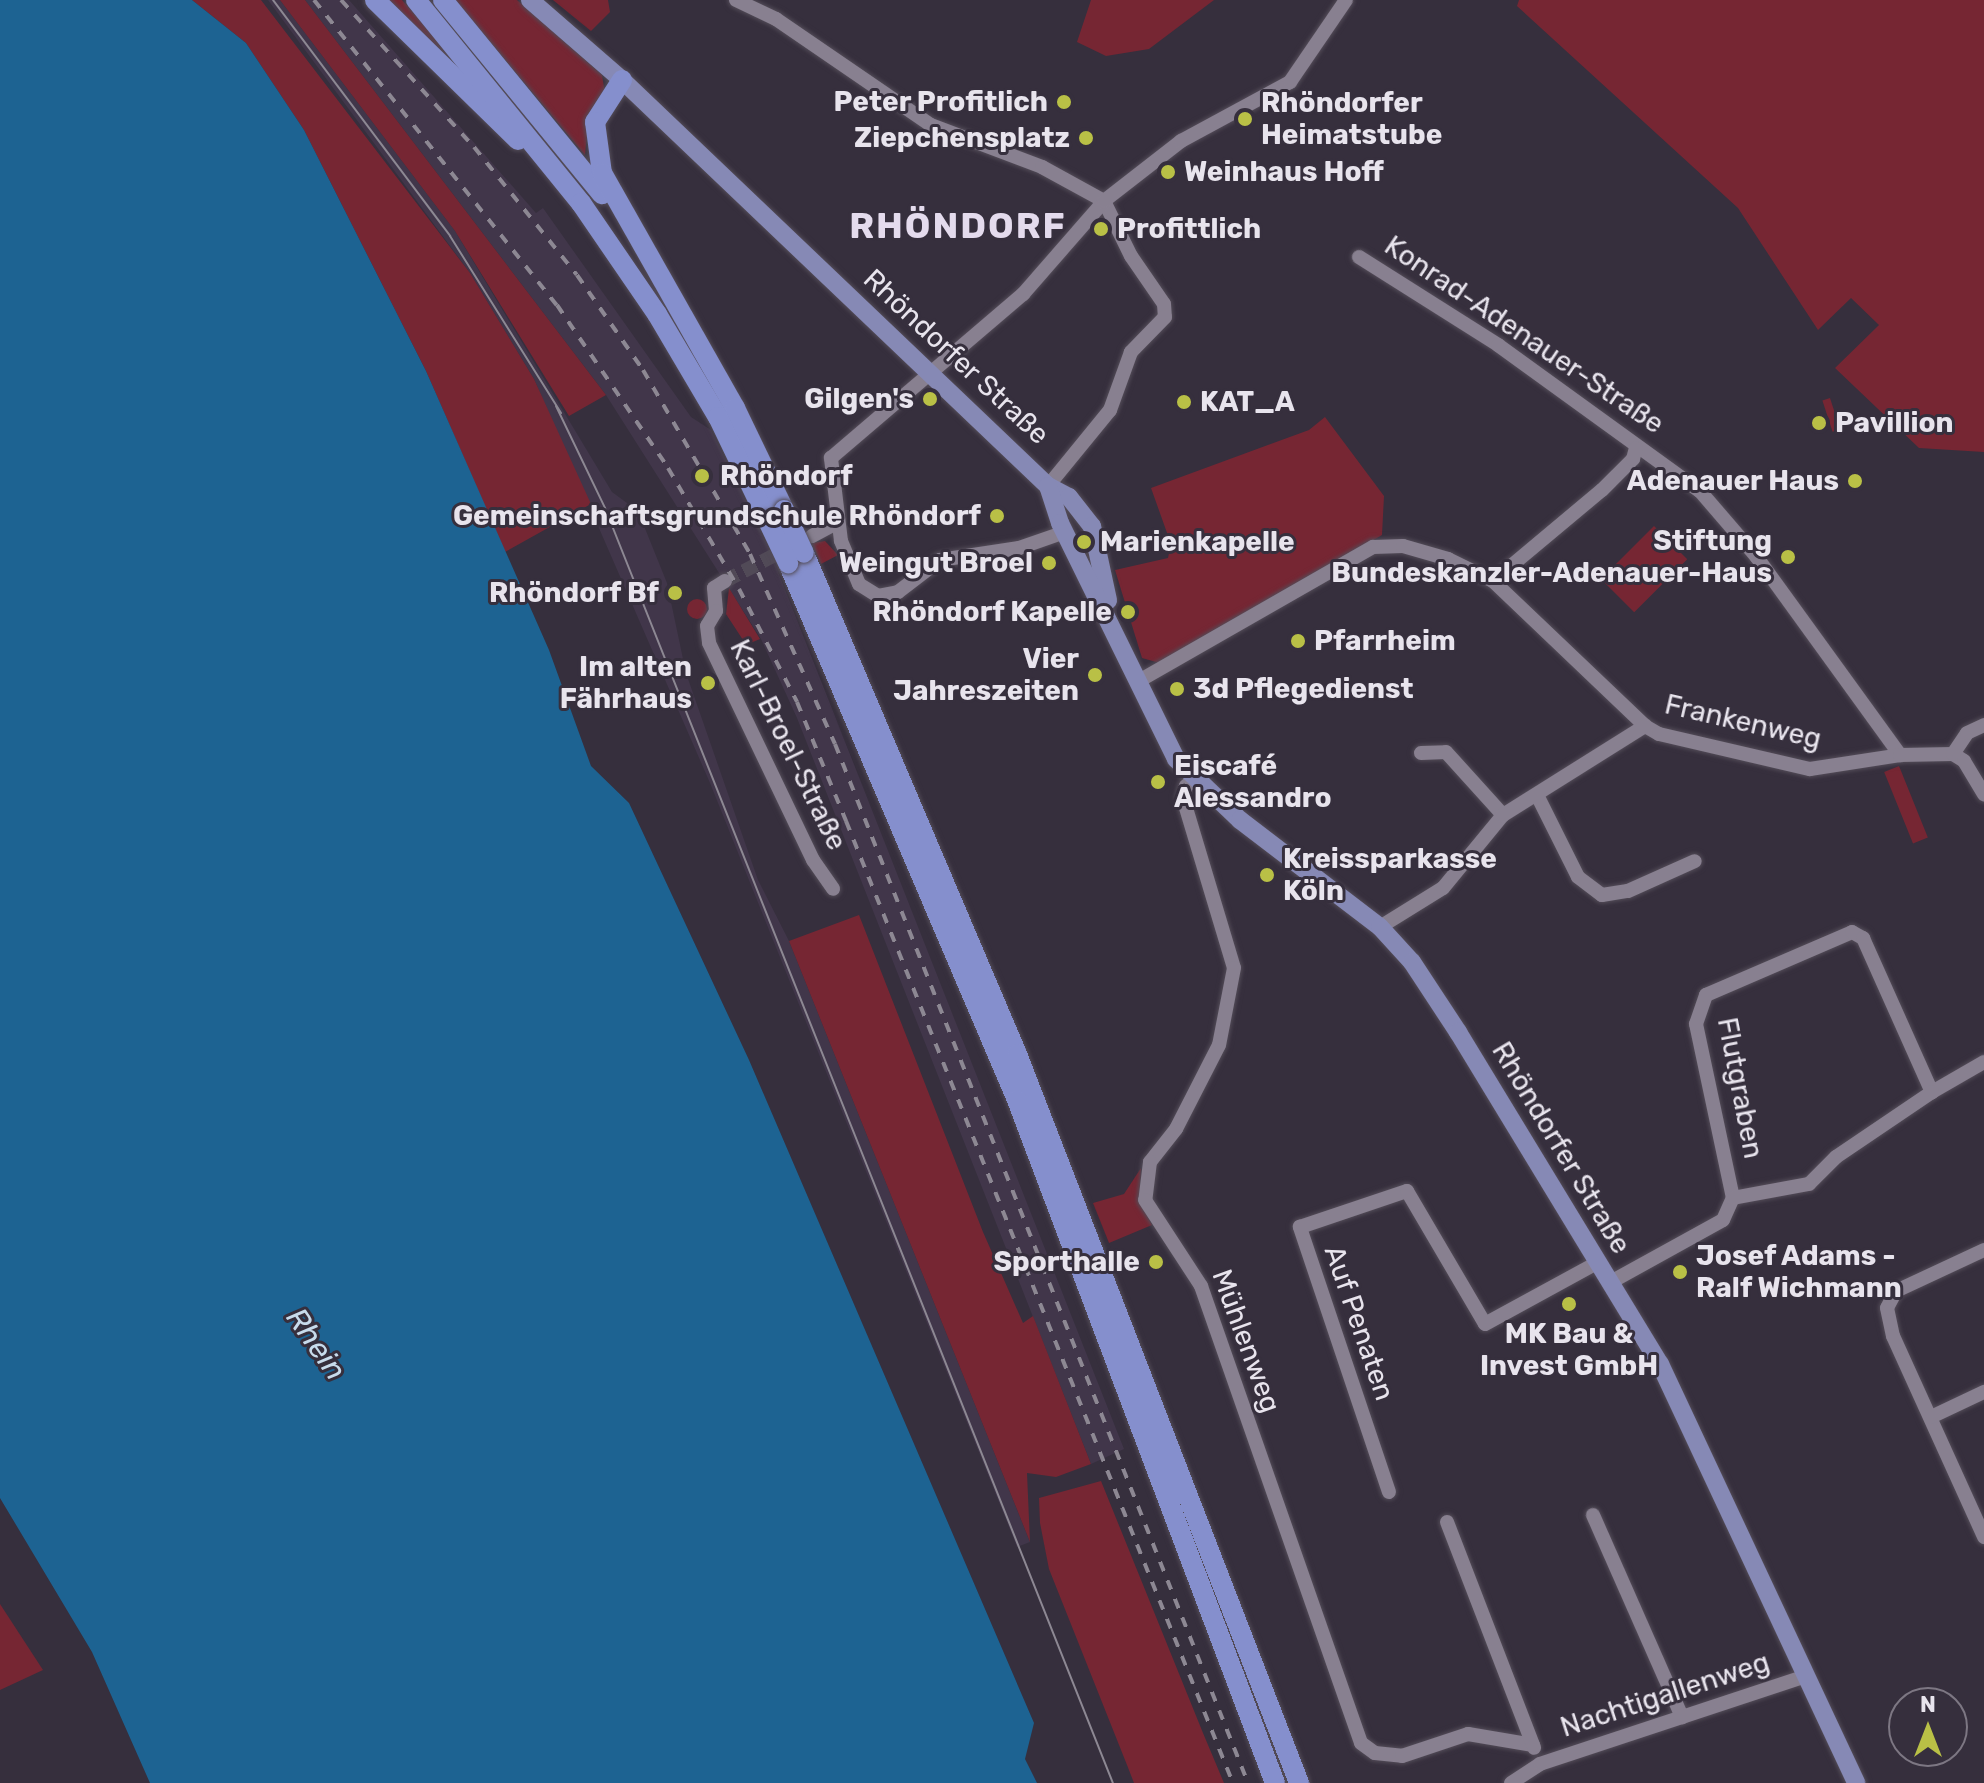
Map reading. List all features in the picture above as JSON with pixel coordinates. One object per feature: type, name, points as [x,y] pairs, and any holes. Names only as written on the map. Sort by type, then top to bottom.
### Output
[{"type":"highway","points":[[375,0],[581,203]]},
{"type":"highway","points":[[416,0],[581,203],[710,404],[776,516],[801,551],[1085,1223],[1299,1783]]},
{"type":"highway","points":[[443,0],[561,139],[646,252]]},
{"type":"highway","points":[[622,80],[595,122],[594,144],[602,173],[633,221],[646,252],[735,408],[776,516]]},
{"type":"highway","points":[[801,551],[1023,1114],[1275,1783]]},
{"type":"main road","name":"Rhöndorfer Straße","points":[[530,0],[622,80],[933,373],[1048,486],[1079,509],[1092,526],[1113,622]]},
{"type":"main road","name":"Rhöndorfer Straße","points":[[1048,486],[1062,528],[1113,622],[1163,738],[1194,779],[1380,927],[1412,962],[1443,1008],[1660,1364],[1856,1783]]},
{"type":"main road","points":[[1062,528],[1066,509],[1079,509]]},
{"type":"street","points":[[736,0],[789,27],[931,125],[1042,167],[1104,201],[1131,256],[1164,304],[1165,317],[1131,352],[1110,410],[1048,486]]},
{"type":"street","points":[[1062,528],[1019,548],[940,560],[886,597],[868,593],[859,584],[836,523],[829,472],[832,456],[1023,294],[1104,201],[1181,141],[1290,82],[1346,0]]},
{"type":"street","name":"Konrad-Adenauer-Straße","points":[[1359,257],[1498,345],[1629,437],[1636,448],[1656,455],[1726,517],[1900,755]]},
{"type":"street","points":[[1493,581],[1602,490],[1633,459],[1636,448]]},
{"type":"street","points":[[801,551],[836,523]]},
{"type":"street","name":"Frankenweg","points":[[1137,682],[1373,547],[1418,549],[1493,581],[1645,726],[1810,769],[1900,755],[1953,754]]},
{"type":"street","name":"Karl-Broel-Straße","points":[[725,581],[714,588],[716,611],[707,626],[709,643],[813,860],[833,889]]},
{"type":"street","points":[[1984,725],[1967,733],[1953,754],[1964,761],[1984,794]]},
{"type":"street","points":[[1380,927],[1443,888],[1503,815],[1538,797],[1645,726]]},
{"type":"street","points":[[1421,753],[1446,752],[1503,815]]},
{"type":"street","name":"Mühlenweg","points":[[1194,779],[1186,786],[1183,798],[1234,968],[1219,1045],[1190,1105],[1150,1162],[1145,1200],[1201,1286],[1361,1743],[1375,1753]]},
{"type":"street","points":[[1538,797],[1578,877],[1602,895],[1628,891],[1695,861]]},
{"type":"street","name":"Flutgraben","points":[[1609,1283],[1723,1220],[1733,1198],[1696,1024],[1706,995],[1852,932],[1863,938],[1932,1092]]},
{"type":"street","name":"Flutgraben","points":[[1733,1198],[1809,1184],[1836,1157],[1932,1092],[1984,1062]]},
{"type":"street","name":"Auf Penaten","points":[[1389,1492],[1300,1227],[1407,1191],[1485,1324],[1597,1263]]},
{"type":"street","points":[[1984,1250],[1896,1291],[1887,1308],[1893,1336],[1984,1537]]},
{"type":"street","points":[[1931,1417],[1984,1392]]},
{"type":"street","points":[[1593,1515],[1682,1717]]},
{"type":"street","points":[[1447,1522],[1540,1764]]},
{"type":"street","name":"Nachtigallenweg","points":[[1511,1783],[1540,1764],[1806,1676]]},
{"type":"street","name":"Nachtigallenweg","points":[[1375,1753],[1402,1756],[1468,1734],[1533,1745]]},
{"type":"shaded area","points":[[192,0],[261,0],[470,273],[534,379],[591,504],[505,552],[426,371],[304,130],[246,43]]},
{"type":"shaded area","points":[[268,0],[280,0],[455,231],[612,492],[638,511],[667,583],[686,673],[758,880],[789,941],[1030,1542],[1017,1547],[710,783],[534,379],[470,273]]},
{"type":"shaded area","points":[[280,0],[305,0],[606,395],[569,416],[455,231]]},
{"type":"shaded area","points":[[305,0],[349,0],[536,213],[543,208],[691,417],[711,430],[769,549],[1124,1449],[1091,1464],[797,718],[761,639],[606,395]]},
{"type":"shaded area","points":[[386,0],[402,0],[494,104]]},
{"type":"shaded area","points":[[455,0],[517,0],[602,75],[605,93],[589,115],[585,155]]},
{"type":"shaded area","points":[[553,0],[608,0],[610,12],[591,31]]},
{"type":"shaded area","points":[[1091,0],[1214,0],[1149,49],[1106,56],[1077,42]]},
{"type":"shaded area","points":[[1519,0],[1984,0],[1984,452],[1919,448],[1835,368],[1879,325],[1851,298],[1818,330],[1738,208],[1517,6]]},
{"type":"shaded area","points":[[1830,398],[1840,429],[1833,432],[1822,400]]},
{"type":"shaded area","points":[[1325,417],[1384,496],[1382,535],[1163,664],[1142,658],[1115,570],[1168,558],[1171,544],[1151,488],[1309,430]]},
{"type":"shaded area","points":[[1654,526],[1687,559],[1634,612],[1601,579]]},
{"type":"shaded area","points":[[825,541],[838,555],[821,564],[812,543]]},
{"type":"shaded area","points":[[729,588],[760,639],[736,649],[734,644],[743,640],[726,614]]},
{"type":"shaded area","points":[[697,599],[704,602],[707,609],[704,616],[697,619],[690,616],[687,609],[690,602]]},
{"type":"shaded area","points":[[1899,766],[1928,837],[1913,843],[1884,772]]},
{"type":"shaded area","points":[[859,915],[983,1232],[1023,1323],[1033,1316],[1091,1464],[1056,1477],[1027,1473],[1030,1542],[789,941]]},
{"type":"shaded area","points":[[1141,1168],[1139,1201],[1152,1225],[1109,1243],[1093,1203],[1124,1194]]},
{"type":"shaded area","points":[[1101,1481],[1224,1783],[1134,1783],[1049,1569],[1040,1523],[1039,1498]]},
{"type":"shaded area","points":[[0,1604],[43,1670],[0,1690]]},
{"type":"water","name":"Rhein","points":[[0,0],[192,0],[246,43],[304,130],[426,371],[549,650],[591,766],[629,803],[749,1060],[1034,1723],[1025,1759],[1037,1783],[150,1783],[92,1652],[0,1498]]},
{"type":"tunnel","points":[[725,581],[788,548]]},
{"type":"tram line","points":[[273,0],[450,236],[561,413]]},
{"type":"tram line","points":[[556,406],[605,508],[1113,1783]]},
{"type":"railway","points":[[314,0],[557,305],[668,468],[739,589],[797,702],[1233,1783]]},
{"type":"railway","points":[[341,0],[474,147],[577,275],[643,370],[750,554],[835,744],[1248,1783]]},
{"type":"place","name":"Peter Profitlich","points":[[1064,102]]},
{"type":"place","name":"Rhöndorfer Heimatstube","points":[[1245,119]]},
{"type":"place","name":"Ziepchensplatz","points":[[1086,138]]},
{"type":"place","name":"Weinhaus Hoff","points":[[1168,172]]},
{"type":"place","name":"Profittlich","points":[[1101,229]]},
{"type":"place","name":"Gilgen's","points":[[930,399]]},
{"type":"place","name":"KAT_A","points":[[1184,402]]},
{"type":"place","name":"Pavillion","points":[[1819,423]]},
{"type":"place","name":"Rhöndorf","points":[[702,476]]},
{"type":"place","name":"Adenauer Haus","points":[[1855,481]]},
{"type":"place","name":"Gemeinschaftsgrundschule Rhöndorf","points":[[997,516]]},
{"type":"place","name":"Marienkapelle","points":[[1084,542]]},
{"type":"place","name":"Stiftung Bundeskanzler-Adenauer-Haus","points":[[1788,557]]},
{"type":"place","name":"Weingut Broel","points":[[1049,563]]},
{"type":"place","name":"Rhöndorf Bf","points":[[675,593]]},
{"type":"place","name":"Rhöndorf Kapelle","points":[[1128,612]]},
{"type":"place","name":"Pfarrheim","points":[[1298,641]]},
{"type":"place","name":"Vier Jahreszeiten","points":[[1095,675]]},
{"type":"place","name":"Im alten Fährhaus","points":[[708,683]]},
{"type":"place","name":"3d Pflegedienst","points":[[1177,689]]},
{"type":"place","name":"Eiscafé Alessandro","points":[[1158,782]]},
{"type":"place","name":"Kreissparkasse Köln","points":[[1267,875]]},
{"type":"place","name":"Sporthalle","points":[[1156,1262]]},
{"type":"place","name":"Josef Adams - Ralf Wichmann","points":[[1680,1272]]},
{"type":"place","name":"MK Bau & Invest GmbH","points":[[1569,1304]]},
{"type":"district","name":"RHÖNDORF","points":[[958,226]]}]
